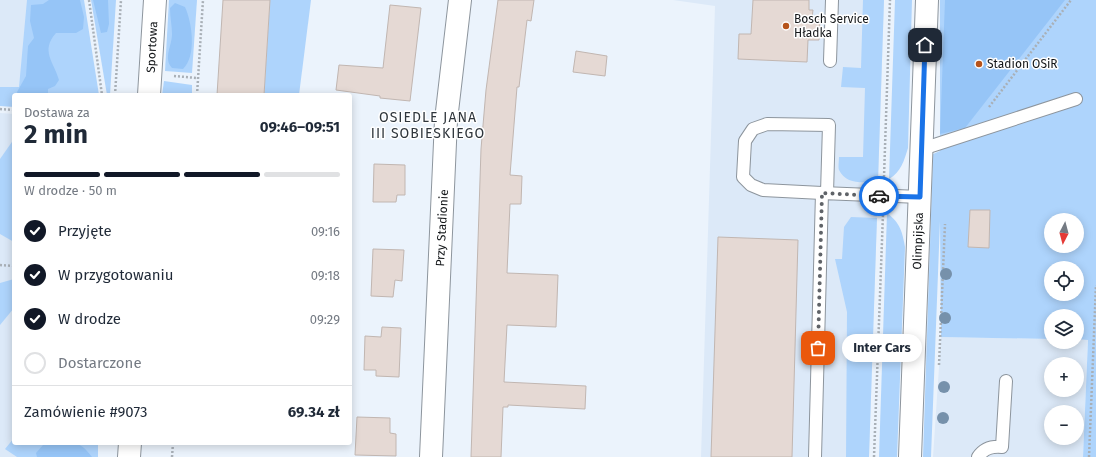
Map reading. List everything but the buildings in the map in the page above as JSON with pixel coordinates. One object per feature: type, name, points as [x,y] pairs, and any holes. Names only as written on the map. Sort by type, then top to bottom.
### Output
[{"type":"street","name":"Sportowa","points":[[149,93],[155,0]]},
{"type":"street","name":"Przy Stadionie","points":[[431,457],[446,120],[460,0]]},
{"type":"street","name":"Olimpijska","points":[[910,457],[927,0]]},
{"type":"street","points":[[129,457],[130,445]]},
{"type":"lane","points":[[830,61],[832,0]]},
{"type":"lane","points":[[922,149],[1076,99]]},
{"type":"lane","points":[[815,457],[825,193],[829,125],[768,124],[753,129],[745,141],[742,177],[751,185],[762,190],[825,193],[883,196],[920,197]]},
{"type":"lane","points":[[978,457],[987,449],[994,446],[1002,447],[1006,381]]},
{"type":"path","points":[[89,0],[102,93]]},
{"type":"path","points":[[115,93],[121,0]]},
{"type":"path","points":[[196,93],[203,0]]},
{"type":"path","points":[[874,457],[890,0]]},
{"type":"path","points":[[968,134],[1072,0]]},
{"type":"path","points":[[0,109],[12,110]]},
{"type":"path","points":[[0,265],[12,266]]},
{"type":"path","points":[[1089,457],[1096,285]]},
{"type":"path","points":[[172,457],[173,445]]},
{"type":"shaded area","points":[[0,0],[58,0],[65,90],[0,87]]},
{"type":"shaded area","points":[[27,0],[84,0],[99,93],[12,93],[12,107],[0,106],[0,87],[19,87]]},
{"type":"shaded area","points":[[49,0],[80,0],[84,17],[83,29],[76,33],[56,33],[51,39],[49,51],[59,80],[55,86],[48,89],[48,93],[17,93],[26,76],[28,46],[34,38],[30,21],[31,5],[43,4]]},
{"type":"shaded area","points":[[91,0],[116,0],[110,93],[107,93]]},
{"type":"shaded area","points":[[93,0],[108,0],[109,24],[107,32],[101,33]]},
{"type":"shaded area","points":[[169,0],[197,0],[192,73],[165,71]]},
{"type":"shaded area","points":[[270,0],[311,0],[299,93],[264,93]]},
{"type":"shaded area","points":[[673,0],[884,0],[869,457],[701,457],[715,6]]},
{"type":"shaded area","points":[[863,0],[884,0],[878,181],[856,182],[851,181],[842,175],[839,170],[839,157],[863,157],[865,88],[841,87],[843,67],[861,68]]},
{"type":"shaded area","points":[[895,0],[912,0],[908,148],[899,170],[889,179]]},
{"type":"shaded area","points":[[940,0],[1096,0],[1096,457],[1083,457],[1088,340],[1084,340],[1084,309],[1044,309],[1044,339],[941,337],[940,221],[931,457],[923,457],[933,154],[940,151]]},
{"type":"shaded area","name":"Stadion OSiR","points":[[945,0],[1065,0],[965,128],[940,134]]},
{"type":"shaded area","points":[[175,3],[185,7],[190,21],[192,48],[187,63],[183,69],[172,68],[168,60],[172,38],[170,8]]},
{"type":"shaded area","points":[[164,81],[192,85],[192,93],[162,93]]},
{"type":"shaded area","points":[[0,113],[12,114],[12,445],[98,445],[98,457],[0,457]]},
{"type":"shaded area","points":[[12,142],[12,241],[0,234],[0,159]]},
{"type":"shaded area","points":[[887,213],[895,220],[900,228],[905,247],[897,457],[879,457]]},
{"type":"shaded area","points":[[851,217],[877,218],[869,457],[846,457],[847,312],[835,259],[842,259],[844,227]]},
{"type":"shaded area","points":[[12,280],[12,310],[0,325],[0,283]]},
{"type":"shaded area","points":[[941,337],[1044,339],[1044,349],[1084,349],[1084,339],[1088,339],[1084,433],[1084,405],[1044,405],[1044,445],[1084,445],[1083,457],[933,457]]},
{"type":"shaded area","points":[[12,440],[12,445],[98,445],[98,457],[17,457],[5,449]]},
{"type":"shaded area","points":[[43,445],[79,445],[83,447],[92,457],[37,457],[36,453]]},
{"type":"way so far","points":[[818,348],[822,193],[879,196]]},
{"type":"place","name":"Bosch Service Hładka","points":[[786,26]]},
{"type":"place","name":"Stadion OSiR","points":[[979,64]]},
{"type":"place","name":"Inter Cars","points":[[818,348]]},
{"type":"district","name":"OSIEDLE JANA III SOBIESKIEGO","points":[[428,126]]},
{"type":"route","points":[[879,196],[920,197],[925,45]]}]
